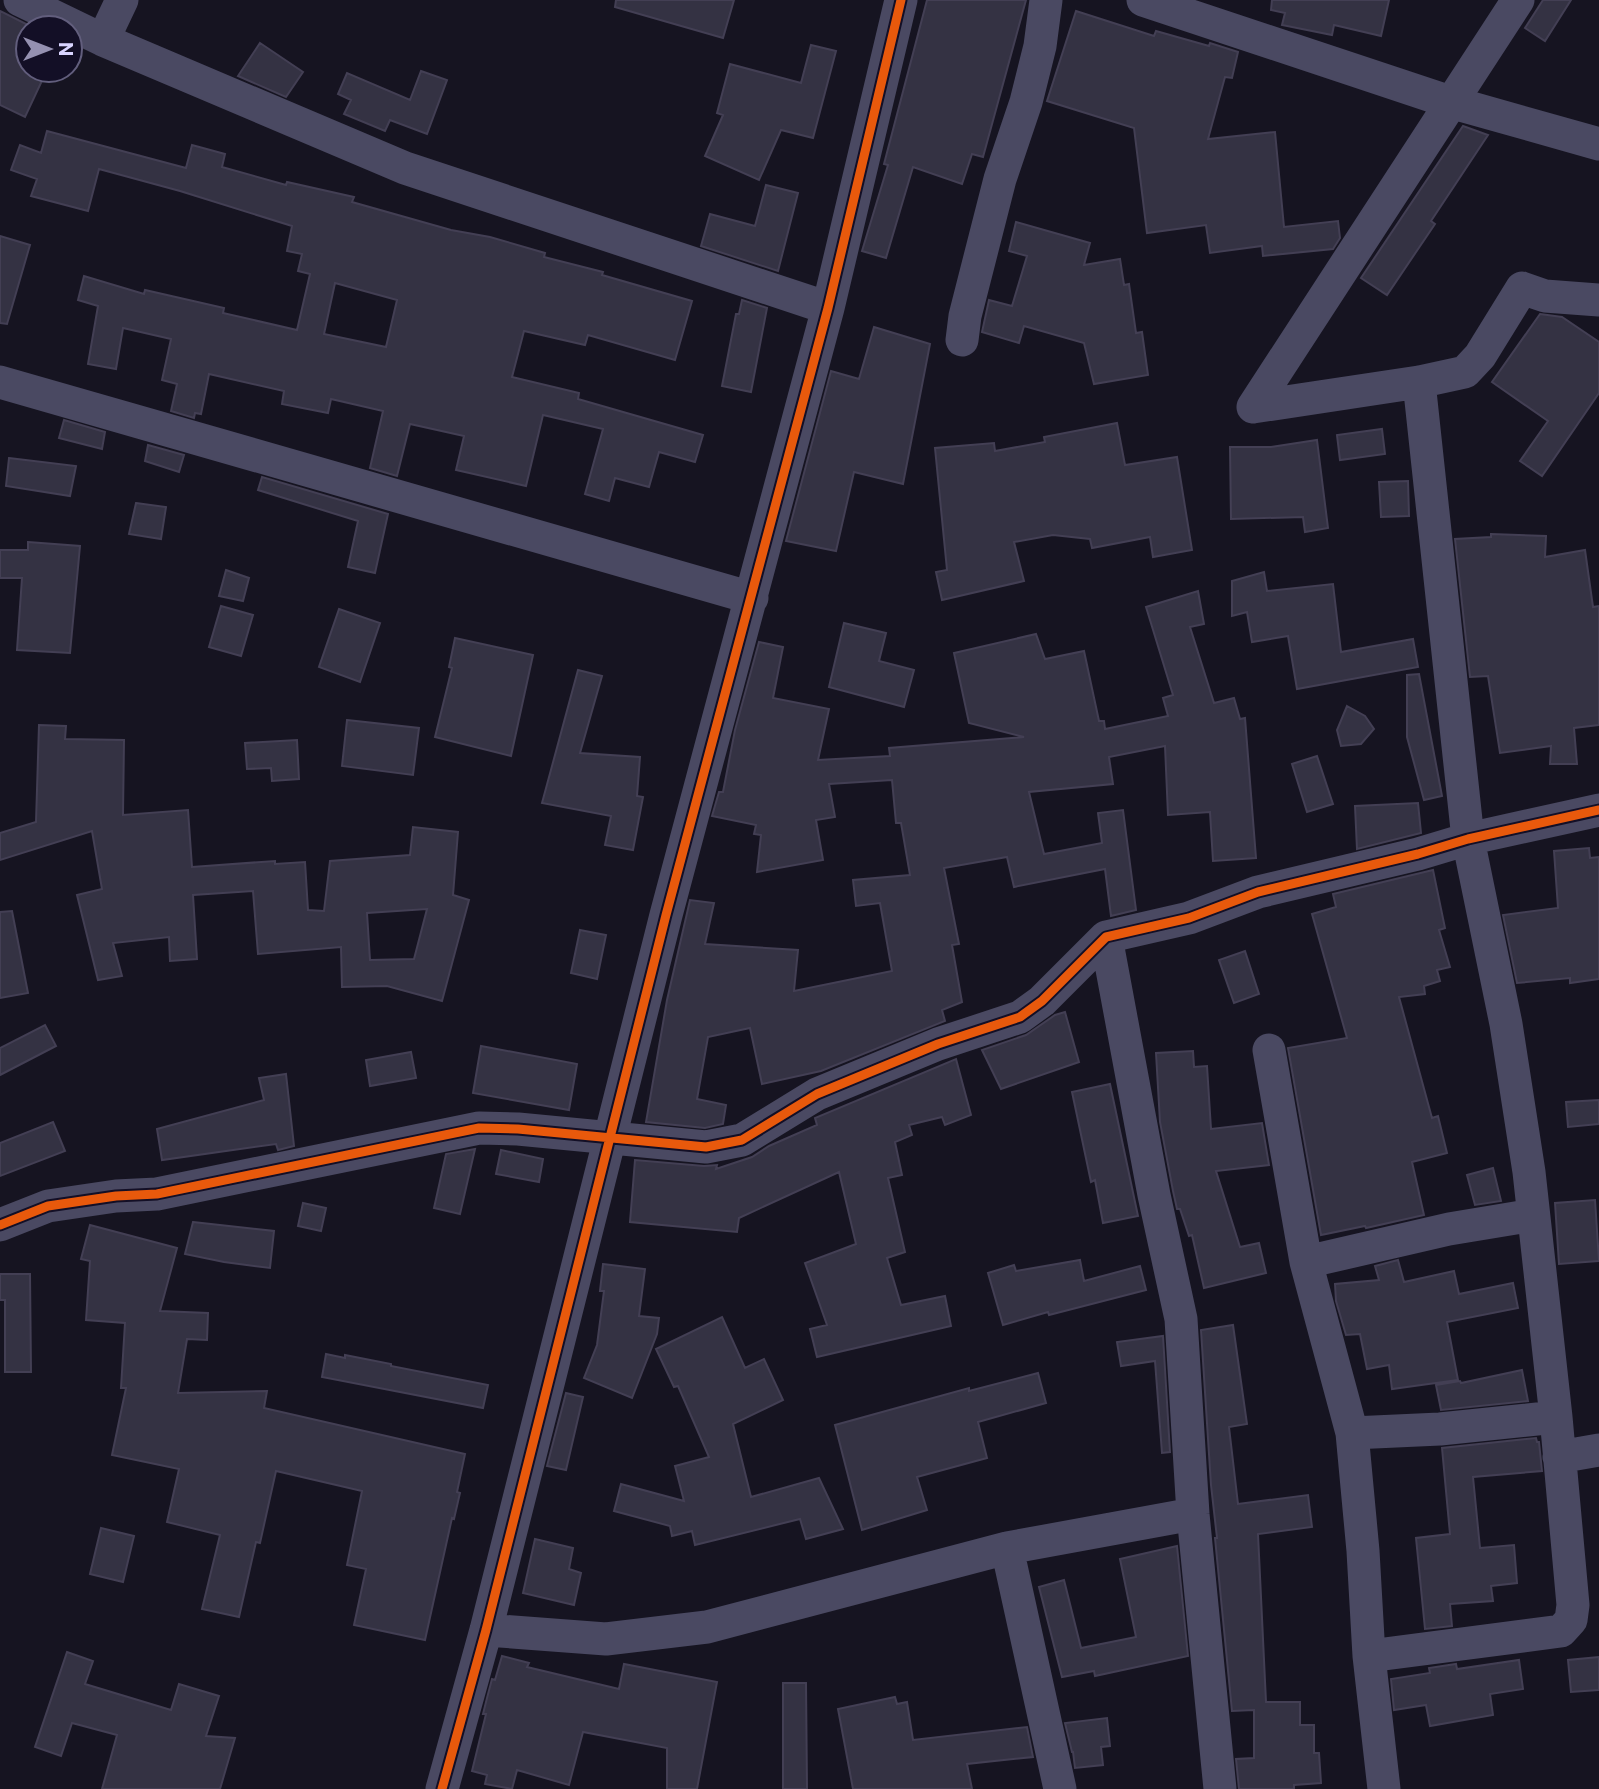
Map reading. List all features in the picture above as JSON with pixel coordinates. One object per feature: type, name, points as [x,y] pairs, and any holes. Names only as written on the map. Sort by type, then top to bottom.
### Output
[{"type":"street","points":[[20,0],[103,40],[405,168],[828,308]]},
{"type":"street","points":[[103,40],[122,0]]},
{"type":"street","points":[[442,1789],[486,1630],[666,915],[828,308],[901,0]]},
{"type":"street","points":[[962,340],[965,316],[1000,179],[1026,102],[1040,46],[1046,0]]},
{"type":"street","points":[[1143,0],[1450,102],[1599,145]]},
{"type":"street","points":[[1518,0],[1253,407],[1419,382],[1465,372],[1480,356],[1522,288],[1545,296],[1599,300]]},
{"type":"street","points":[[0,382],[752,598]]},
{"type":"street","points":[[1369,1656],[1561,1631],[1571,1620],[1573,1605],[1556,1417],[1533,1215],[1506,1024],[1468,839],[1419,382]]},
{"type":"street","points":[[0,1226],[48,1206],[116,1196],[157,1194],[479,1128],[706,1147],[742,1140],[817,1094],[938,1044],[1020,1017],[1042,1001],[1106,937],[1189,918],[1258,892],[1418,854],[1468,839],[1599,810]]},
{"type":"street","points":[[1106,937],[1154,1195],[1181,1319],[1193,1514],[1220,1789]]},
{"type":"street","points":[[1269,1050],[1306,1262],[1352,1433],[1369,1656],[1384,1789]]},
{"type":"street","points":[[1306,1262],[1449,1229],[1533,1215]]},
{"type":"street","points":[[1352,1433],[1440,1429],[1556,1417]]},
{"type":"street","points":[[1559,1457],[1599,1450]]},
{"type":"street","points":[[486,1630],[606,1639],[707,1627],[1007,1548],[1193,1514]]},
{"type":"street","points":[[1007,1548],[1060,1789]]},
{"type":"building","points":[[616,0],[734,0],[723,38],[615,7]]},
{"type":"building","points":[[927,0],[1026,0],[983,157],[972,154],[962,184],[913,167],[886,258],[862,251],[888,165],[884,164]]},
{"type":"building","points":[[1272,0],[1389,0],[1381,36],[1334,25],[1332,35],[1282,25],[1285,13],[1271,10]]},
{"type":"building","points":[[1543,0],[1571,0],[1545,41],[1525,28]]},
{"type":"building","points":[[0,11],[14,18],[14,84],[40,84],[25,117],[0,105]]},
{"type":"building","points":[[1076,11],[1154,36],[1156,31],[1238,52],[1232,78],[1225,77],[1208,139],[1275,132],[1284,227],[1338,221],[1340,238],[1333,249],[1263,256],[1262,246],[1210,253],[1206,225],[1147,233],[1134,128],[1047,101]]},
{"type":"building","points":[[260,43],[303,72],[286,97],[238,76]]},
{"type":"building","points":[[811,45],[836,51],[813,138],[781,130],[759,180],[705,156],[723,115],[717,113],[730,64],[801,83]]},
{"type":"building","points":[[421,71],[447,80],[427,134],[390,120],[385,131],[344,114],[351,100],[338,94],[347,73],[410,100]]},
{"type":"building","points":[[1463,126],[1488,135],[1431,221],[1435,224],[1387,295],[1361,278]]},
{"type":"building","points":[[47,131],[186,168],[192,145],[225,154],[222,167],[286,185],[287,182],[354,197],[352,202],[545,253],[544,257],[603,272],[602,275],[692,301],[675,360],[588,335],[585,345],[524,331],[512,377],[579,393],[578,399],[703,435],[695,462],[659,452],[649,487],[615,478],[609,501],[585,494],[603,429],[543,415],[526,486],[456,470],[464,436],[410,424],[397,476],[370,468],[383,411],[331,399],[328,413],[282,404],[284,391],[209,374],[201,414],[195,413],[194,418],[171,411],[177,384],[162,380],[171,339],[123,328],[116,369],[88,364],[98,306],[78,300],[84,276],[144,294],[145,290],[224,308],[223,313],[297,330],[310,274],[298,271],[302,254],[287,251],[292,226],[99,169],[88,211],[31,196],[37,179],[11,170],[20,145],[41,153]],"holes":[[[335,283],[397,300],[386,347],[324,334]]]},
{"type":"building","points":[[766,185],[798,193],[778,271],[701,246],[710,214],[755,226]]},
{"type":"building","points":[[1016,222],[1090,243],[1084,265],[1120,259],[1124,285],[1129,284],[1136,333],[1142,332],[1148,375],[1094,384],[1084,343],[1024,326],[1019,343],[982,332],[989,300],[1012,306],[1027,256],[1009,251]]},
{"type":"building","points":[[0,236],[30,245],[7,324],[0,323]]},
{"type":"building","points":[[742,300],[767,308],[751,392],[722,386],[736,314],[739,314]]},
{"type":"building","points":[[1540,314],[1562,317],[1599,342],[1599,393],[1542,476],[1520,461],[1548,421],[1492,382]]},
{"type":"building","points":[[874,327],[930,344],[903,484],[854,472],[836,551],[786,541],[831,371],[859,379]]},
{"type":"building","points":[[64,420],[105,432],[102,449],[59,438]]},
{"type":"building","points":[[1117,423],[1125,465],[1177,457],[1192,550],[1153,557],[1150,537],[1092,548],[1090,539],[1053,535],[1014,542],[1024,581],[942,600],[936,572],[947,570],[935,448],[994,443],[995,451],[1045,442],[1044,437]]},
{"type":"building","points":[[1382,429],[1385,454],[1340,460],[1337,435]]},
{"type":"building","points":[[1317,440],[1328,528],[1305,532],[1303,517],[1231,519],[1230,447],[1271,447]]},
{"type":"building","points":[[148,445],[184,455],[179,472],[145,461]]},
{"type":"building","points":[[9,458],[76,466],[70,496],[6,486]]},
{"type":"building","points":[[262,477],[388,514],[375,573],[348,567],[358,521],[258,490]]},
{"type":"building","points":[[1408,481],[1409,516],[1381,517],[1379,482]]},
{"type":"building","points":[[136,503],[166,507],[161,539],[129,534]]},
{"type":"building","points":[[1491,534],[1546,536],[1545,557],[1585,550],[1593,607],[1599,606],[1599,725],[1574,728],[1577,764],[1550,764],[1551,746],[1500,753],[1488,676],[1470,677],[1455,539],[1491,537]]},
{"type":"building","points":[[28,542],[80,546],[70,653],[17,650],[22,578],[0,578],[0,550],[28,550]]},
{"type":"building","points":[[226,570],[249,578],[243,601],[219,596]]},
{"type":"building","points":[[1264,572],[1267,591],[1333,584],[1341,652],[1413,639],[1418,667],[1297,689],[1288,636],[1252,642],[1247,612],[1232,616],[1232,581]]},
{"type":"building","points":[[1198,591],[1204,624],[1190,627],[1214,703],[1234,698],[1240,719],[1245,718],[1256,858],[1213,861],[1210,812],[1168,815],[1165,746],[1109,757],[1113,784],[1029,792],[1044,854],[1102,843],[1098,813],[1123,810],[1136,910],[1111,916],[1105,869],[1014,887],[1007,857],[944,868],[959,944],[952,945],[962,1002],[942,1010],[945,1021],[821,1071],[762,1084],[750,1028],[708,1037],[697,1099],[726,1105],[723,1124],[705,1128],[646,1122],[667,1000],[690,900],[714,903],[705,944],[798,950],[794,991],[892,971],[880,903],[856,906],[853,880],[910,875],[901,823],[896,823],[892,780],[829,784],[835,817],[816,820],[823,860],[757,872],[761,835],[754,834],[756,825],[712,816],[719,792],[723,792],[735,730],[759,642],[783,647],[773,698],[829,709],[818,760],[890,756],[889,748],[1024,737],[969,723],[954,653],[1036,634],[1045,659],[1084,651],[1099,721],[1104,721],[1105,729],[1168,716],[1163,698],[1173,695],[1146,607]]},
{"type":"building","points":[[221,606],[253,615],[241,656],[209,647]]},
{"type":"building","points":[[339,609],[380,623],[360,682],[319,667]]},
{"type":"building","points":[[844,623],[886,633],[879,661],[914,670],[904,707],[829,687]]},
{"type":"building","points":[[455,638],[533,655],[511,756],[435,737],[452,668],[449,667]]},
{"type":"building","points":[[578,670],[602,676],[580,753],[640,757],[637,796],[643,797],[633,850],[605,845],[611,816],[542,803]]},
{"type":"building","points":[[1419,674],[1442,796],[1424,800],[1407,737],[1407,675]]},
{"type":"building","points":[[1347,706],[1365,716],[1374,729],[1361,744],[1341,746],[1337,730]]},
{"type":"building","points":[[347,720],[419,728],[413,775],[342,766]]},
{"type":"building","points":[[39,725],[66,726],[65,739],[124,740],[123,815],[188,810],[192,867],[275,861],[275,864],[305,862],[308,910],[324,911],[330,861],[410,855],[413,827],[458,832],[453,895],[469,900],[442,1001],[387,986],[342,987],[341,947],[258,954],[253,891],[193,895],[197,959],[170,961],[169,937],[113,943],[122,976],[98,980],[77,895],[102,889],[92,831],[0,860],[0,833],[36,822]],"holes":[[[427,909],[414,959],[370,960],[367,913]]]},
{"type":"building","points":[[297,740],[299,779],[272,781],[271,768],[247,769],[245,743]]},
{"type":"building","points":[[1317,756],[1333,804],[1307,812],[1292,764]]},
{"type":"building","points":[[1418,803],[1421,833],[1357,849],[1355,806]]},
{"type":"building","points":[[1589,848],[1590,858],[1599,857],[1599,979],[1570,983],[1570,978],[1517,983],[1503,915],[1558,908],[1554,851]]},
{"type":"building","points":[[1433,870],[1445,928],[1439,930],[1450,967],[1437,970],[1440,981],[1424,986],[1425,994],[1399,997],[1432,1118],[1438,1116],[1447,1153],[1412,1162],[1424,1215],[1321,1235],[1288,1048],[1347,1038],[1312,914],[1336,907],[1333,894]]},
{"type":"building","points":[[12,911],[28,993],[0,998],[0,912]]},
{"type":"building","points":[[580,930],[606,935],[597,979],[571,973]]},
{"type":"building","points":[[1245,951],[1259,994],[1234,1003],[1219,960]]},
{"type":"building","points":[[1065,1012],[1079,1062],[1001,1089],[982,1050],[1026,1035],[1055,1015]]},
{"type":"building","points":[[45,1025],[56,1046],[0,1075],[0,1048]]},
{"type":"building","points":[[481,1046],[577,1064],[569,1110],[473,1093]]},
{"type":"building","points":[[1193,1051],[1194,1067],[1207,1066],[1211,1129],[1262,1123],[1269,1165],[1216,1171],[1240,1247],[1259,1243],[1266,1273],[1204,1288],[1192,1235],[1189,1236],[1180,1209],[1177,1209],[1173,1191],[1160,1122],[1156,1053]]},
{"type":"building","points":[[411,1052],[416,1078],[370,1086],[366,1060]]},
{"type":"building","points":[[956,1059],[971,1115],[945,1125],[942,1117],[909,1125],[912,1135],[895,1142],[902,1175],[888,1178],[905,1252],[887,1258],[901,1305],[945,1296],[951,1326],[817,1357],[810,1329],[827,1325],[805,1263],[856,1244],[839,1172],[739,1218],[737,1232],[630,1222],[635,1160],[717,1165],[716,1169],[752,1157],[769,1146],[817,1125],[815,1118]]},
{"type":"building","points":[[286,1074],[294,1146],[278,1150],[276,1144],[162,1160],[157,1129],[264,1100],[259,1078]]},
{"type":"building","points":[[1110,1084],[1138,1216],[1103,1223],[1095,1180],[1091,1182],[1072,1092]]},
{"type":"building","points":[[1599,1100],[1599,1124],[1568,1127],[1566,1102]]},
{"type":"building","points":[[53,1122],[65,1151],[0,1176],[0,1143]]},
{"type":"building","points":[[475,1149],[460,1214],[434,1208],[446,1154]]},
{"type":"building","points":[[501,1150],[543,1159],[539,1182],[496,1174]]},
{"type":"building","points":[[1493,1168],[1501,1201],[1475,1205],[1467,1175]]},
{"type":"building","points":[[1595,1200],[1599,1261],[1559,1264],[1555,1203]]},
{"type":"building","points":[[303,1203],[326,1208],[321,1231],[298,1226]]},
{"type":"building","points":[[193,1222],[274,1231],[270,1268],[185,1254]]},
{"type":"building","points":[[90,1225],[177,1248],[160,1311],[208,1313],[207,1340],[187,1339],[178,1393],[267,1391],[264,1408],[465,1454],[457,1492],[460,1493],[425,1640],[354,1625],[366,1569],[347,1565],[362,1491],[276,1471],[260,1543],[256,1542],[239,1617],[202,1609],[220,1535],[167,1522],[179,1469],[112,1455],[126,1388],[121,1388],[125,1323],[86,1320],[90,1261],[81,1259]]},
{"type":"building","points":[[1080,1260],[1084,1281],[1140,1266],[1146,1290],[1003,1325],[988,1273],[1014,1265],[1016,1271]]},
{"type":"building","points":[[1398,1260],[1404,1282],[1454,1271],[1459,1294],[1513,1283],[1518,1308],[1447,1322],[1458,1380],[1392,1389],[1389,1365],[1367,1369],[1360,1334],[1346,1335],[1336,1301],[1335,1284],[1379,1280],[1375,1266]]},
{"type":"building","points":[[603,1264],[645,1269],[639,1316],[659,1318],[657,1334],[632,1398],[584,1378],[597,1345],[604,1291],[600,1291]]},
{"type":"building","points":[[0,1274],[30,1274],[31,1372],[5,1372],[5,1300],[0,1300]]},
{"type":"building","points":[[722,1317],[745,1368],[764,1359],[783,1400],[733,1424],[751,1497],[819,1478],[843,1529],[806,1539],[800,1519],[695,1545],[692,1531],[672,1536],[670,1526],[614,1511],[621,1484],[684,1501],[675,1466],[709,1457],[678,1386],[674,1387],[656,1349]]},
{"type":"building","points":[[1233,1325],[1247,1424],[1229,1427],[1238,1504],[1308,1495],[1312,1527],[1258,1534],[1266,1702],[1300,1702],[1300,1725],[1314,1725],[1314,1753],[1319,1753],[1321,1783],[1294,1785],[1294,1789],[1239,1789],[1236,1759],[1254,1758],[1254,1710],[1232,1711],[1215,1538],[1201,1330]]},
{"type":"building","points":[[1163,1336],[1170,1452],[1162,1453],[1155,1361],[1121,1366],[1117,1342]]},
{"type":"building","points":[[326,1354],[345,1358],[345,1355],[488,1385],[483,1408],[322,1377]]},
{"type":"building","points":[[1522,1370],[1528,1401],[1441,1410],[1436,1385],[1461,1383]]},
{"type":"building","points":[[1038,1373],[1046,1403],[978,1422],[987,1458],[917,1477],[927,1510],[862,1530],[835,1425],[969,1388],[969,1391]]},
{"type":"building","points":[[566,1393],[583,1397],[566,1470],[547,1466]]},
{"type":"building","points":[[1536,1438],[1539,1442],[1542,1471],[1473,1477],[1480,1548],[1514,1545],[1517,1583],[1491,1586],[1493,1601],[1450,1604],[1452,1626],[1425,1629],[1416,1538],[1450,1534],[1442,1448]]},
{"type":"building","points":[[101,1528],[134,1536],[123,1582],[90,1574]]},
{"type":"building","points":[[535,1539],[573,1548],[569,1569],[581,1573],[574,1605],[523,1593]]},
{"type":"building","points":[[1177,1546],[1188,1656],[1095,1676],[1094,1671],[1062,1677],[1039,1587],[1064,1580],[1081,1648],[1136,1637],[1120,1559]]},
{"type":"building","points":[[67,1652],[93,1661],[85,1684],[171,1710],[179,1684],[219,1696],[206,1736],[235,1738],[220,1789],[102,1789],[117,1735],[72,1723],[61,1756],[35,1747]]},
{"type":"building","points":[[502,1656],[529,1663],[527,1667],[619,1689],[624,1664],[717,1682],[697,1789],[667,1789],[667,1748],[583,1732],[569,1785],[517,1770],[512,1789],[485,1784],[487,1775],[472,1771],[486,1714],[483,1714],[487,1698]]},
{"type":"building","points":[[1599,1657],[1599,1690],[1571,1692],[1568,1660]]},
{"type":"building","points":[[1519,1660],[1523,1689],[1490,1694],[1493,1715],[1430,1726],[1426,1705],[1394,1710],[1391,1679],[1430,1673],[1429,1668],[1456,1664],[1457,1669]]},
{"type":"building","points":[[783,1683],[806,1683],[807,1789],[783,1789]]},
{"type":"building","points":[[895,1697],[897,1704],[907,1702],[913,1740],[1027,1727],[1033,1757],[967,1764],[972,1789],[853,1789],[838,1709]]},
{"type":"building","points":[[1107,1718],[1110,1746],[1101,1747],[1103,1765],[1075,1768],[1065,1723]]},
{"type":"cycle path","points":[[442,1789],[486,1630],[666,915],[828,308],[901,0]]},
{"type":"cycle path","points":[[0,1225],[48,1206],[116,1196],[157,1194],[479,1128],[518,1129],[706,1147],[742,1140],[817,1094],[938,1044],[1020,1017],[1042,1001],[1106,937],[1189,918],[1258,892],[1418,854],[1468,839],[1599,810]]}]
